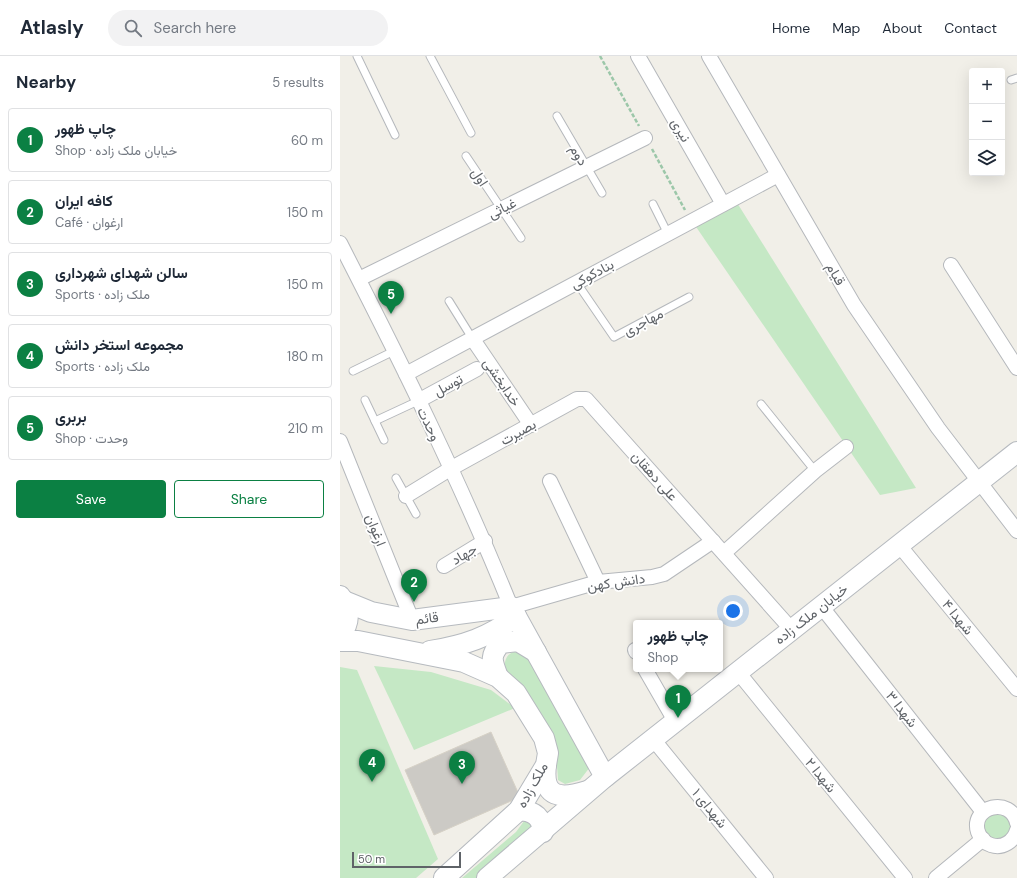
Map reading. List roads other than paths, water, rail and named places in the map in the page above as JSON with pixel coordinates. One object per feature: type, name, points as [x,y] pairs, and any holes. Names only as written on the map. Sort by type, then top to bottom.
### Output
[{"type":"main road","name":"خیابان ملک زاده","points":[[605,777],[1017,452]]},
{"type":"main road","name":"قائم","points":[[342,598],[371,612],[412,620],[514,612]]},
{"type":"main road","points":[[340,636],[348,619],[348,610],[342,598]]},
{"type":"main road","points":[[423,653],[453,647],[494,632],[514,612],[605,777],[543,832],[487,878]]},
{"type":"main road","points":[[340,641],[358,641],[464,662],[498,677]]},
{"type":"main road","points":[[498,677],[492,662],[494,651],[501,643],[518,641],[536,652]]},
{"type":"main road","name":"ملک زاده","points":[[444,878],[520,810],[546,765],[548,753],[544,738],[516,693],[498,677]]},
{"type":"main road","points":[[546,765],[546,782],[550,789],[557,794],[570,796],[588,791]]},
{"type":"main road","points":[[520,810],[530,810],[539,817],[542,823],[543,832]]},
{"type":"street","name":"نیری","points":[[638,56],[723,204]]},
{"type":"street","name":"قیام","points":[[710,56],[854,305],[938,428],[1017,531]]},
{"type":"street","name":"غیاثی","points":[[359,279],[645,138]]},
{"type":"street","name":"بنادکوکی","points":[[406,374],[778,175]]},
{"type":"street","name":"وحدت","points":[[340,243],[406,374],[485,542],[514,612]]},
{"type":"street","points":[[952,265],[1017,368]]},
{"type":"street","name":"خدابخشی","points":[[472,338],[531,425]]},
{"type":"street","name":"توسل","points":[[418,401],[477,369]]},
{"type":"street","name":"بصیرت","points":[[406,496],[450,469],[577,399],[586,399]]},
{"type":"street","name":"علی دهقان","points":[[586,399],[792,630]]},
{"type":"street","name":"ارغوان","points":[[340,440],[412,620]]},
{"type":"street","points":[[724,553],[816,471],[846,447]]},
{"type":"street","points":[[550,481],[598,582]]},
{"type":"street","name":"دانش کهن","points":[[514,612],[598,582],[652,577],[664,574],[713,541]]},
{"type":"street","name":"جهاد","points":[[444,566],[485,542]]},
{"type":"street","name":"شهدا ۴","points":[[899,545],[1017,689]]},
{"type":"street","name":"شهدا ۳","points":[[821,606],[983,812]]},
{"type":"street","points":[[648,672],[675,721]]},
{"type":"street","name":"شهدا ۲","points":[[738,672],[905,878]]},
{"type":"street","name":"شهدای ۱","points":[[653,739],[766,878]]},
{"type":"street","points":[[1015,815],[1001,806],[994,806],[983,812],[977,824],[982,839],[990,845],[996,846],[1013,848],[1017,830]]},
{"type":"street","points":[[936,878],[982,839]]},
{"type":"lane","points":[[357,56],[395,136]]},
{"type":"lane","points":[[430,56],[471,134]]},
{"type":"lane","name":"دوم","points":[[557,116],[602,193]]},
{"type":"lane","name":"اول","points":[[466,156],[520,238]]},
{"type":"lane","points":[[653,204],[668,234]]},
{"type":"lane","name":"مهاجری","points":[[577,282],[614,337],[689,297]]},
{"type":"lane","points":[[449,301],[472,338]]},
{"type":"lane","points":[[353,371],[394,352]]},
{"type":"lane","points":[[365,400],[384,440]]},
{"type":"lane","points":[[375,421],[418,401]]},
{"type":"lane","points":[[761,404],[816,471]]},
{"type":"lane","points":[[396,478],[416,514]]},
{"type":"place","name":"بربری","points":[[391,314]]},
{"type":"place","name":"کافه ایران","points":[[414,602]]},
{"type":"place","name":"چاپ ظهور","points":[[678,718]]},
{"type":"place","name":"مجموعه استخر دانش","points":[[372,782]]},
{"type":"place","name":"سالن شهدای شهرداری","points":[[462,784]]}]
